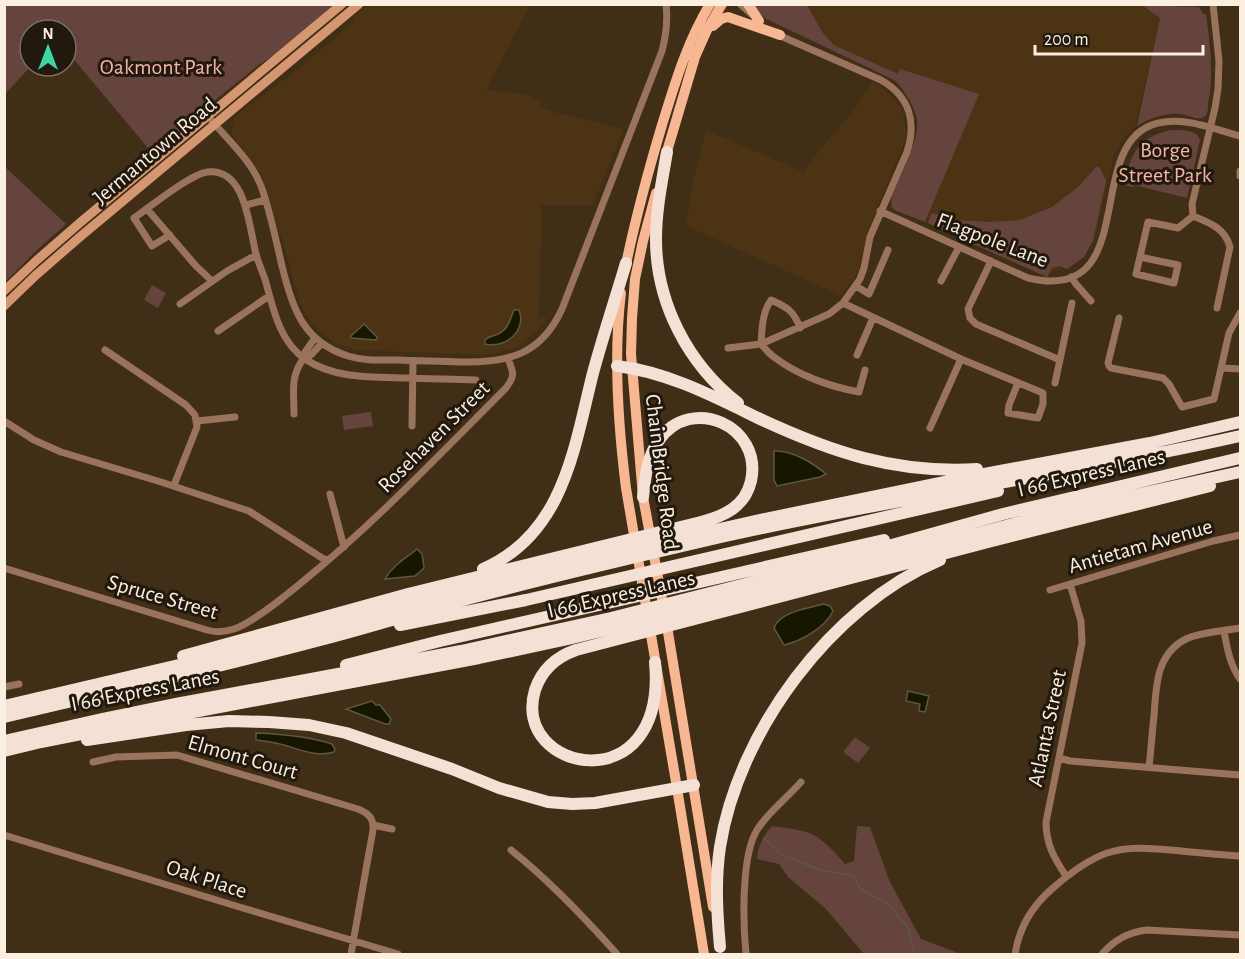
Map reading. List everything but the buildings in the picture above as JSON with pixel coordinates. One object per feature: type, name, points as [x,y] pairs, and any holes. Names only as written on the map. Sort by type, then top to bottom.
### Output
[{"type":"highway","points":[[667,152],[656,238],[658,266],[668,306],[683,341],[696,360],[723,391],[755,416]]},
{"type":"highway","points":[[408,594],[498,562],[527,539],[544,520],[553,506],[567,473],[598,356],[626,263]]},
{"type":"highway","points":[[617,366],[654,374],[705,392],[796,435],[857,457],[897,465],[951,470],[977,469],[1017,462],[1053,461]]},
{"type":"highway","points":[[144,674],[172,660],[408,594],[722,516],[740,504],[749,488],[752,472],[749,451],[739,435],[715,420],[698,418],[680,422],[665,432],[655,446],[646,471],[643,497]]},
{"type":"highway","points":[[4,706],[213,657],[420,601],[592,558],[755,521],[1240,422]]},
{"type":"highway","name":"I 66 Express Lanes","points":[[4,717],[165,680],[549,578],[723,537],[869,506],[1083,469],[1240,436]]},
{"type":"highway","name":"I 66 Express Lanes","points":[[4,741],[243,691],[461,651],[611,618],[813,567],[1003,514],[1240,458]]},
{"type":"highway","points":[[324,639],[347,637],[376,629],[526,600],[1041,481],[1083,469]]},
{"type":"highway","points":[[4,751],[578,637],[738,598],[1062,511],[1240,472]]},
{"type":"highway","points":[[655,662],[656,684],[650,718],[641,735],[630,748],[617,756],[600,760],[575,759],[554,748],[537,728],[533,706],[537,684],[550,664],[563,655],[596,644],[988,542],[1240,479]]},
{"type":"highway","points":[[243,691],[440,641],[1003,514]]},
{"type":"highway","points":[[720,951],[716,886],[720,844],[744,764],[780,699],[830,638],[885,591],[932,564],[988,542]]},
{"type":"highway","points":[[41,742],[78,742],[219,722],[269,722],[309,725],[346,733],[452,769],[499,788],[548,802],[595,803],[694,785]]},
{"type":"main road","name":"Jermantown Road","points":[[4,291],[45,253],[342,4]]},
{"type":"main road","name":"Jermantown Road","points":[[4,306],[81,236],[359,4]]},
{"type":"main road","name":"Chain Bridge Road","points":[[720,951],[668,633],[662,568],[648,526],[643,497],[632,368],[632,318],[636,273],[642,241],[667,152],[690,73],[704,38],[722,4]]},
{"type":"main road","points":[[748,4],[759,21]]},
{"type":"main road","name":"Chain Bridge Road","points":[[704,954],[632,530],[622,459],[617,366],[619,307],[626,263],[641,199],[676,78],[708,7]]},
{"type":"main road","points":[[704,38],[723,18],[780,35]]},
{"type":"street","points":[[209,117],[243,157],[261,186],[292,304],[303,324],[319,340],[335,351],[367,360],[481,363],[508,359],[524,352],[542,339],[562,309],[662,51],[667,20],[666,4]]},
{"type":"street","points":[[728,348],[760,344],[829,314],[843,303],[862,274],[870,237],[911,139],[909,111],[894,88],[780,35],[740,4]]},
{"type":"street","points":[[1193,216],[1192,204],[1218,89],[1218,43],[1214,4]]},
{"type":"street","name":"Flagpole Lane","points":[[880,211],[1028,278],[1057,281],[1071,277],[1087,266],[1099,250],[1120,161],[1125,148],[1133,138],[1147,127],[1164,122],[1188,123],[1240,136]]},
{"type":"street","points":[[1240,171],[1240,176]]},
{"type":"street","points":[[170,235],[152,246],[134,218],[179,186],[199,175],[206,172],[220,173],[233,182],[246,206],[256,255],[274,313],[282,333],[291,346],[304,358],[321,368],[349,375],[476,380]]},
{"type":"street","points":[[246,206],[265,200]]},
{"type":"street","points":[[147,209],[196,266],[212,281]]},
{"type":"street","points":[[1140,257],[1178,265],[1174,283],[1136,274],[1148,222],[1178,228],[1193,216]]},
{"type":"street","points":[[1193,216],[1213,225],[1227,238],[1230,247],[1217,308]]},
{"type":"street","points":[[941,281],[959,247]]},
{"type":"street","points":[[856,286],[869,294],[888,250]]},
{"type":"street","points":[[180,304],[227,271],[256,255]]},
{"type":"street","points":[[991,261],[968,309],[970,318],[976,324],[1060,360]]},
{"type":"street","points":[[1071,277],[1091,301]]},
{"type":"street","points":[[218,331],[269,296]]},
{"type":"street","points":[[760,344],[762,323],[771,300],[795,315],[800,328]]},
{"type":"street","points":[[843,303],[961,359],[1043,393],[1043,404],[1038,418],[1008,413],[1018,383]]},
{"type":"street","points":[[1055,383],[1072,303]]},
{"type":"street","points":[[1119,318],[1109,366],[1163,378],[1182,407],[1214,399],[1229,333],[1240,313]]},
{"type":"street","points":[[857,355],[873,318]]},
{"type":"street","points":[[294,414],[294,376],[304,358],[312,354],[319,340]]},
{"type":"street","points":[[760,344],[774,358],[792,368],[817,381],[847,390],[859,392],[865,370]]},
{"type":"street","points":[[105,350],[186,405],[195,415],[197,427],[174,485]]},
{"type":"street","name":"Rosehaven Street","points":[[328,560],[379,516],[506,388],[513,377],[508,359]]},
{"type":"street","points":[[930,428],[961,359]]},
{"type":"street","points":[[412,426],[413,361]]},
{"type":"street","points":[[1222,368],[1240,369]]},
{"type":"street","points":[[197,421],[235,417]]},
{"type":"street","points":[[4,421],[34,440],[61,452],[174,485],[249,512],[328,560]]},
{"type":"street","points":[[330,494],[344,547]]},
{"type":"street","name":"Antietam Avenue","points":[[1050,590],[1240,535]]},
{"type":"street","name":"Spruce Street","points":[[4,568],[207,630],[221,632],[232,630],[250,620],[291,591],[328,560]]},
{"type":"street","name":"Atlanta Street","points":[[1066,876],[1051,853],[1046,831],[1047,813],[1082,643],[1081,621],[1070,584]]},
{"type":"street","points":[[1149,767],[1156,682],[1164,660],[1174,647],[1186,639],[1240,628]]},
{"type":"street","points":[[1224,631],[1228,654],[1240,679]]},
{"type":"street","points":[[4,687],[19,684]]},
{"type":"street","name":"Elmont Court","points":[[93,762],[116,757],[177,754],[358,809],[368,814],[373,825]]},
{"type":"street","points":[[1059,758],[1070,761],[1240,775]]},
{"type":"street","points":[[746,954],[745,895],[751,843],[760,826],[801,782]]},
{"type":"street","points":[[351,954],[373,825],[392,829]]},
{"type":"street","name":"Oak Place","points":[[4,834],[398,954]]},
{"type":"street","points":[[1015,954],[1030,913],[1047,893],[1066,876],[1101,855],[1131,848],[1240,856]]},
{"type":"street","points":[[511,850],[557,891],[617,954]]},
{"type":"street","points":[[1102,954],[1124,936],[1148,930],[1240,935]]},
{"type":"shaded area","points":[[368,4],[530,5],[486,90],[525,94],[539,100],[542,107],[553,112],[624,129],[593,205],[541,205],[539,318],[548,318],[535,334],[516,347],[481,355],[356,350],[338,344],[323,335],[308,318],[300,304],[262,175],[231,133],[234,117],[298,69],[355,21],[353,17]]},
{"type":"shaded area","points":[[753,4],[1143,4],[1160,17],[1136,125],[1124,138],[1114,155],[1094,242],[1083,258],[1071,267],[1049,273],[1032,270],[896,209],[919,136],[917,114],[906,91],[883,72],[751,14]]},
{"type":"shaded area","points":[[872,82],[893,97],[903,112],[907,136],[868,231],[858,273],[841,296],[686,226],[693,182],[706,130],[804,172],[821,148],[854,110]]},
{"type":"shaded area","points":[[514,310],[519,310],[521,318],[520,325],[512,337],[500,344],[485,344],[485,340],[505,329]]},
{"type":"shaded area","points":[[364,324],[377,337],[376,340],[351,338]]},
{"type":"shaded area","points":[[774,451],[802,458],[826,474],[777,486],[774,480]]},
{"type":"shaded area","points":[[417,549],[422,554],[424,568],[415,576],[385,579],[395,566]]},
{"type":"shaded area","points":[[824,604],[830,606],[833,611],[824,623],[805,637],[784,645],[774,628],[777,623],[788,614]]},
{"type":"shaded area","points":[[908,691],[929,696],[925,712],[919,711],[920,704],[906,701]]},
{"type":"shaded area","points":[[372,701],[380,705],[391,719],[389,724],[346,709]]},
{"type":"shaded area","points":[[256,733],[314,739],[332,744],[335,749],[334,752],[327,754],[313,753],[256,740]]},
{"type":"green space","name":"Oakmont Park","points":[[4,5],[334,5],[286,47],[260,64],[194,117],[195,119],[153,154],[78,64],[78,18],[18,18],[18,78],[20,78],[5,94]]},
{"type":"green space","points":[[753,5],[807,5],[822,32],[834,45],[898,74],[900,69],[979,94],[925,222],[894,210],[891,206],[892,196],[913,147],[917,128],[914,109],[896,81],[767,19]]},
{"type":"green space","name":"Borge Street Park","points":[[1142,5],[1199,7],[1203,14],[1206,14],[1211,82],[1208,109],[1204,117],[1169,114],[1153,118],[1137,126],[1160,18]]},
{"type":"green space","name":"Borge Street Park","points":[[1171,130],[1192,132],[1200,140],[1187,198],[1134,185],[1133,187],[1124,185],[1129,164],[1137,148],[1151,137]]},
{"type":"green space","points":[[1097,166],[1106,181],[1093,240],[1084,257],[1067,269],[1060,266],[1052,268],[1047,277],[928,223],[932,213],[957,220],[988,222],[1020,220],[1052,207],[1078,187]]},
{"type":"green space","points":[[5,167],[66,224],[5,282]]},
{"type":"green space","points":[[152,285],[166,293],[158,308],[144,300]]},
{"type":"green space","points":[[371,412],[373,426],[344,430],[342,416]]},
{"type":"green space","points":[[855,737],[870,748],[858,763],[843,752]]},
{"type":"green space","points":[[772,826],[809,833],[820,839],[845,864],[854,861],[857,826],[870,827],[890,882],[921,939],[961,954],[864,954],[826,909],[788,877],[779,864],[757,859],[758,849]]},
{"type":"waterway","points":[[764,838],[781,854],[820,870],[855,876],[859,888],[888,904],[908,928],[915,954]]}]
